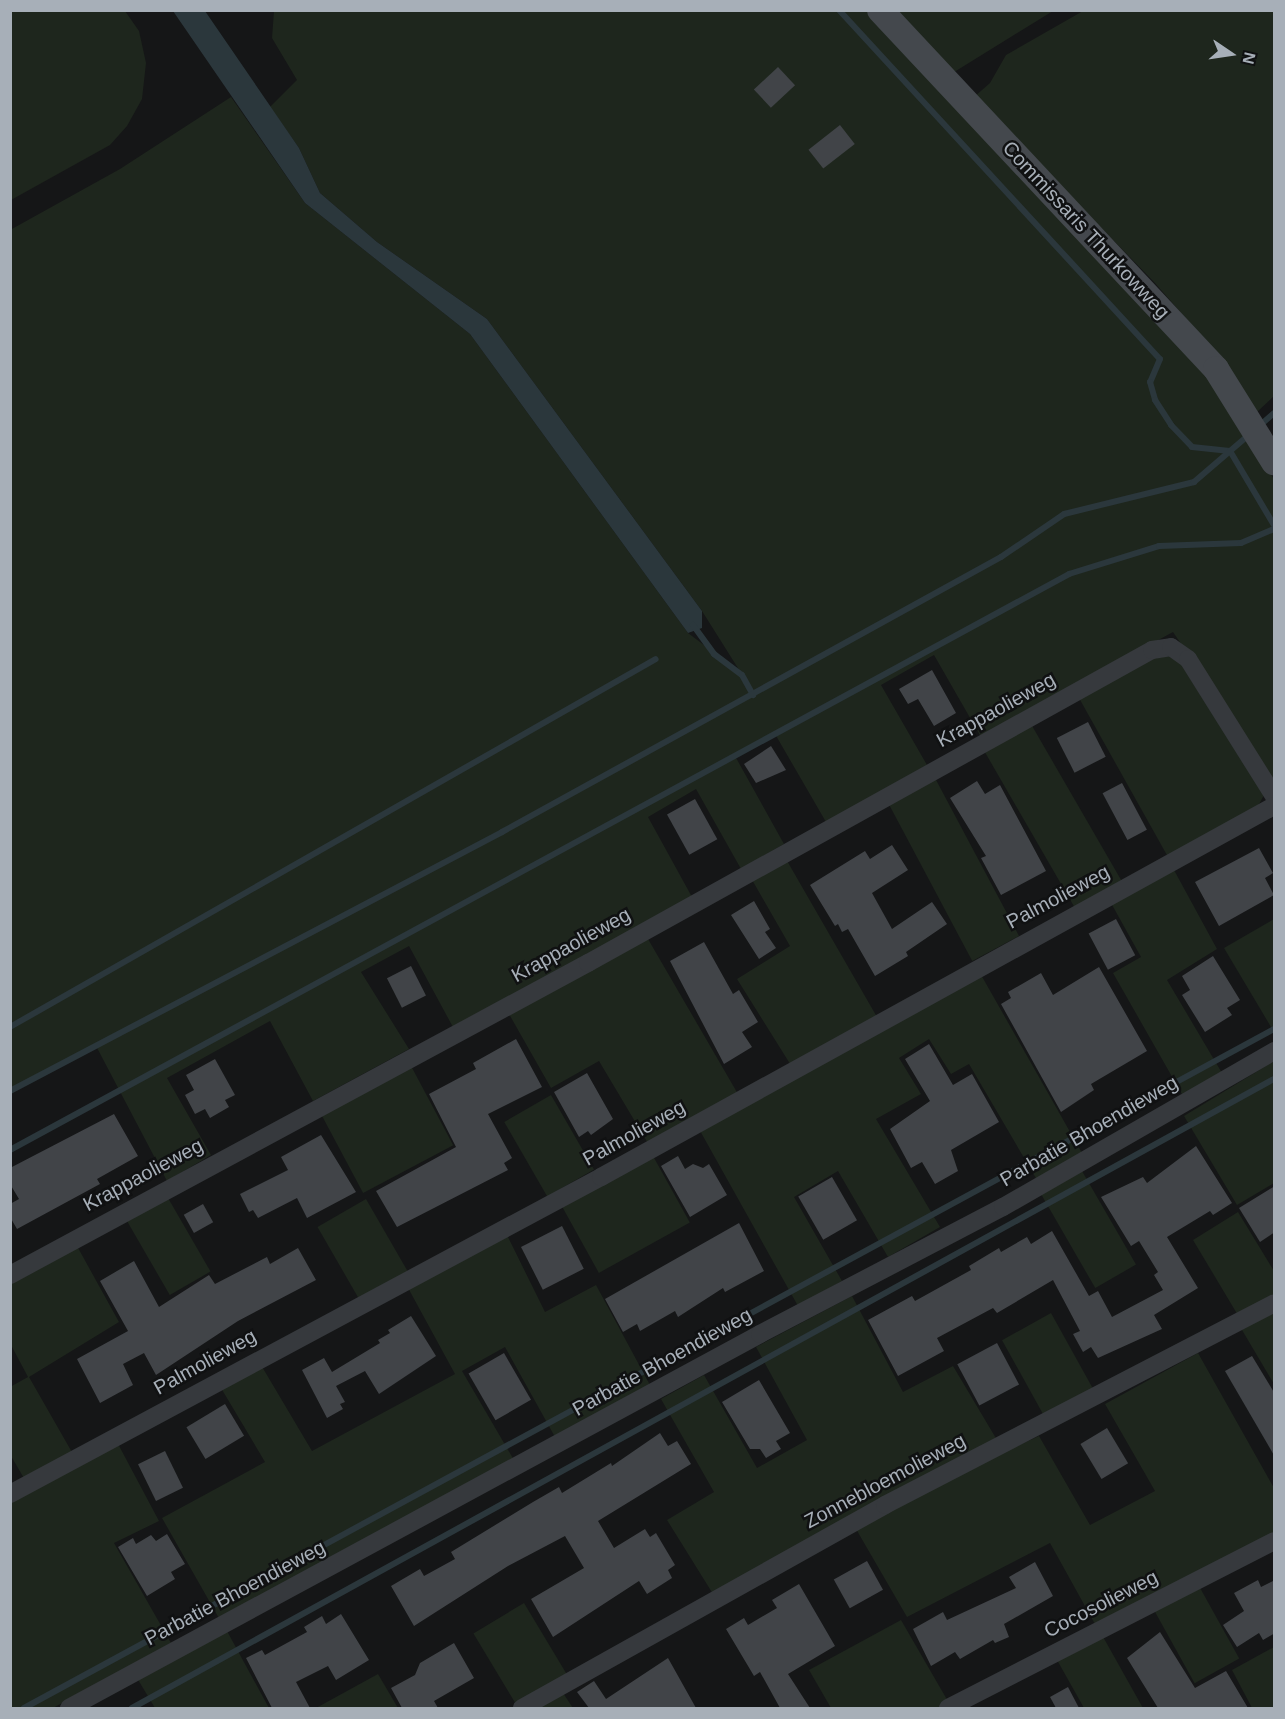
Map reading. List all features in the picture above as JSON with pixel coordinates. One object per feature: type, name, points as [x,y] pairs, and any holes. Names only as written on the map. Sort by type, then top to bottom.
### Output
[{"type":"main road","name":"Commissaris Thurkowweg","points":[[880,10],[1216,369],[1274,461]]},
{"type":"street","name":"Krappaolieweg","points":[[10,1275],[588,963],[1152,650],[1171,647],[1188,659],[1275,796]]},
{"type":"street","name":"Palmolieweg","points":[[10,1494],[602,1177],[1275,806]]},
{"type":"street","name":"Parbatie Bhoendieweg","points":[[69,1708],[760,1334],[1003,1207],[1275,1051]]},
{"type":"street","name":"Zonnebloemolieweg","points":[[522,1708],[885,1504],[1275,1303]]},
{"type":"street","name":"Cocosolieweg","points":[[948,1708],[1275,1541]]},
{"type":"shaded area","points":[[11,10],[125,11],[139,31],[146,63],[142,99],[127,126],[110,145],[11,200]]},
{"type":"shaded area","points":[[173,11],[205,11],[299,148],[320,193],[377,242],[487,319],[702,611],[702,628],[688,633],[470,334],[305,203]]},
{"type":"shaded area","points":[[274,11],[867,11],[1190,351],[1274,479],[1274,783],[1173,632],[981,737],[934,655],[881,685],[927,765],[826,822],[775,734],[735,756],[784,844],[741,869],[696,789],[648,817],[692,897],[454,1029],[409,946],[361,972],[409,1049],[313,1101],[270,1021],[167,1078],[211,1155],[167,1181],[95,1044],[11,1091],[10,230],[120,169],[231,97],[305,203],[470,334],[688,633],[741,673],[702,611],[487,319],[377,242],[320,193],[299,148],[270,107],[297,80],[272,38]]},
{"type":"shaded area","points":[[891,11],[1053,11],[951,74]]},
{"type":"shaded area","points":[[1083,11],[1274,11],[1274,396],[1257,412],[1224,362],[1155,283],[974,97],[990,83],[1006,55]]},
{"type":"shaded area","points":[[1168,656],[1179,661],[1264,795],[1257,808],[1168,857],[1079,698],[1146,660]]},
{"type":"shaded area","points":[[1031,724],[1122,882],[1075,909],[984,751]]},
{"type":"shaded area","points":[[935,778],[1019,936],[972,961],[888,803]]},
{"type":"shaded area","points":[[786,859],[877,1017],[792,1067],[737,979],[790,946],[751,878]]},
{"type":"shaded area","points":[[1174,870],[1217,949],[1167,980],[1222,1073],[1183,1096],[1113,973],[1141,957],[1111,903]]},
{"type":"shaded area","points":[[1274,919],[1274,1032],[1224,948]]},
{"type":"shaded area","points":[[648,939],[738,1094],[649,1145],[599,1061],[551,1088],[509,1014]]},
{"type":"shaded area","points":[[980,973],[1082,1153],[1037,1180],[969,1064],[951,1074],[929,1039],[899,1058],[921,1094],[876,1119],[940,1227],[888,1257],[838,1171],[794,1197],[842,1281],[798,1306],[699,1129]]},
{"type":"shaded area","points":[[1274,1061],[1274,1183],[1237,1205],[1184,1116]]},
{"type":"shaded area","points":[[410,1064],[453,1145],[363,1193],[320,1112]]},
{"type":"shaded area","points":[[551,1095],[594,1169],[547,1196],[504,1122]]},
{"type":"shaded area","points":[[653,1156],[690,1222],[599,1273],[562,1206]]},
{"type":"shaded area","points":[[1082,1171],[1136,1265],[1095,1288],[1041,1194]]},
{"type":"shaded area","points":[[168,1198],[210,1272],[170,1295],[127,1222]]},
{"type":"shaded area","points":[[366,1199],[408,1271],[359,1299],[318,1227]]},
{"type":"shaded area","points":[[1238,1212],[1274,1271],[1274,1297],[1239,1317],[1193,1240]]},
{"type":"shaded area","points":[[506,1233],[545,1312],[596,1285],[650,1385],[555,1437],[505,1347],[462,1371],[514,1460],[220,1620],[162,1518],[265,1462],[221,1388],[261,1365],[312,1451],[455,1374],[407,1286]]},
{"type":"shaded area","points":[[77,1246],[119,1322],[29,1377],[73,1454],[25,1480],[11,1456],[10,1387],[28,1377],[11,1345],[11,1283]]},
{"type":"shaded area","points":[[852,1296],[903,1392],[953,1366],[997,1440],[713,1594],[667,1520],[714,1492],[661,1399],[704,1375],[757,1468],[807,1440],[756,1347]]},
{"type":"shaded area","points":[[1274,1311],[1274,1384],[1242,1330]]},
{"type":"shaded area","points":[[1051,1313],[1094,1391],[1045,1418],[1002,1340]]},
{"type":"shaded area","points":[[1198,1353],[1274,1488],[1274,1533],[1096,1626],[1050,1543],[907,1617],[856,1529],[951,1476],[1039,1436],[1090,1525],[1155,1491],[1105,1404]]},
{"type":"shaded area","points":[[117,1442],[159,1521],[114,1543],[171,1643],[53,1708],[11,1708],[11,1499]]},
{"type":"shaded area","points":[[1199,1586],[1239,1659],[1195,1683],[1154,1611]]},
{"type":"shaded area","points":[[524,1603],[568,1677],[518,1707],[473,1633]]},
{"type":"shaded area","points":[[901,1620],[949,1703],[939,1708],[831,1708],[809,1670]]},
{"type":"shaded area","points":[[227,1631],[269,1708],[155,1708],[137,1678]]},
{"type":"shaded area","points":[[1102,1635],[1143,1708],[1084,1708],[1057,1660]]},
{"type":"shaded area","points":[[1274,1647],[1274,1708],[1252,1708],[1232,1670]]},
{"type":"shaded area","points":[[378,1674],[398,1708],[316,1708]]},
{"type":"shaded area","points":[[563,1693],[573,1708],[535,1708]]},
{"type":"building","points":[[778,67],[795,85],[771,108],[754,90]]},
{"type":"building","points":[[840,125],[855,144],[823,169],[808,150]]},
{"type":"building","points":[[932,670],[956,713],[934,726],[918,699],[908,704],[899,689]]},
{"type":"building","points":[[1088,722],[1106,757],[1075,773],[1057,738]]},
{"type":"building","points":[[771,746],[786,770],[756,783],[744,764]]},
{"type":"building","points":[[977,781],[985,794],[1000,785],[1046,871],[1001,895],[981,858],[986,856],[950,798]]},
{"type":"building","points":[[1122,783],[1147,830],[1127,840],[1103,793]]},
{"type":"building","points":[[695,799],[717,839],[689,855],[667,815]]},
{"type":"building","points":[[892,845],[908,870],[872,893],[892,929],[932,902],[947,924],[906,952],[908,956],[875,976],[848,929],[842,932],[838,924],[835,926],[810,885],[865,851],[870,859]]},
{"type":"building","points":[[1259,848],[1273,873],[1265,878],[1274,895],[1219,926],[1195,882]]},
{"type":"building","points":[[754,901],[770,929],[765,932],[776,948],[759,959],[731,915]]},
{"type":"building","points":[[1116,919],[1135,955],[1108,970],[1089,934]]},
{"type":"building","points":[[704,942],[733,994],[739,990],[758,1022],[742,1032],[752,1047],[724,1064],[670,961]]},
{"type":"building","points":[[1213,956],[1240,1000],[1227,1008],[1232,1015],[1205,1032],[1182,995],[1190,990],[1182,976]]},
{"type":"building","points":[[411,966],[426,995],[402,1008],[387,978]]},
{"type":"building","points":[[1099,967],[1147,1051],[1091,1084],[1094,1090],[1061,1112],[1001,1004],[1011,998],[1008,992],[1041,973],[1053,995]]},
{"type":"building","points":[[516,1039],[542,1087],[488,1114],[512,1158],[504,1163],[508,1170],[397,1227],[376,1191],[456,1147],[429,1094],[476,1069],[473,1063]]},
{"type":"building","points":[[929,1044],[953,1085],[972,1074],[999,1122],[951,1150],[958,1171],[935,1184],[922,1162],[911,1168],[890,1129],[930,1101],[905,1059]]},
{"type":"building","points":[[215,1059],[235,1095],[225,1100],[229,1107],[210,1118],[205,1109],[195,1114],[185,1095],[194,1090],[186,1075]]},
{"type":"building","points":[[587,1073],[613,1119],[591,1135],[588,1131],[579,1137],[554,1092]]},
{"type":"building","points":[[114,1114],[138,1156],[97,1179],[100,1184],[17,1229],[10,1217],[10,1204],[19,1199],[10,1184],[10,1168]]},
{"type":"building","points":[[321,1135],[356,1192],[307,1218],[297,1198],[258,1218],[253,1210],[249,1212],[240,1194],[288,1170],[281,1157]]},
{"type":"building","points":[[1196,1146],[1232,1203],[1213,1215],[1210,1211],[1167,1237],[1198,1288],[1154,1315],[1162,1329],[1098,1358],[1091,1347],[1083,1352],[1073,1334],[1080,1331],[1053,1280],[997,1313],[993,1308],[937,1338],[944,1351],[898,1376],[868,1320],[912,1296],[915,1301],[971,1270],[969,1266],[999,1248],[1001,1252],[1027,1237],[1031,1244],[1052,1231],[1089,1296],[1098,1291],[1112,1317],[1163,1290],[1154,1275],[1158,1272],[1139,1241],[1131,1246],[1101,1197],[1143,1177],[1147,1183]]},
{"type":"building","points":[[678,1156],[685,1169],[693,1164],[703,1168],[709,1164],[727,1195],[690,1217],[661,1166]]},
{"type":"building","points":[[832,1177],[857,1220],[823,1240],[798,1196]]},
{"type":"building","points":[[1275,1186],[1275,1232],[1260,1242],[1239,1208]]},
{"type":"building","points":[[203,1204],[213,1222],[194,1233],[184,1215]]},
{"type":"building","points":[[739,1223],[764,1271],[725,1292],[723,1288],[678,1317],[675,1311],[640,1331],[637,1324],[623,1332],[605,1299]]},
{"type":"building","points":[[562,1226],[584,1269],[543,1290],[521,1247]]},
{"type":"building","points":[[298,1248],[316,1280],[238,1321],[156,1375],[144,1353],[123,1364],[133,1385],[100,1403],[77,1359],[128,1331],[100,1281],[134,1261],[159,1307],[209,1275],[215,1284],[267,1257],[270,1264]]},
{"type":"building","points":[[411,1316],[436,1356],[379,1394],[365,1371],[336,1386],[345,1402],[340,1404],[343,1409],[327,1418],[302,1370],[324,1358],[332,1372],[380,1343],[378,1340],[390,1333],[388,1330]]},
{"type":"building","points":[[997,1343],[1019,1384],[979,1406],[957,1364]]},
{"type":"building","points":[[504,1353],[531,1400],[495,1420],[468,1374]]},
{"type":"building","points":[[1252,1356],[1275,1394],[1275,1457],[1225,1371]]},
{"type":"building","points":[[759,1380],[790,1433],[776,1441],[781,1449],[766,1458],[760,1449],[750,1449],[722,1402]]},
{"type":"building","points":[[225,1404],[244,1436],[205,1459],[186,1427]]},
{"type":"building","points":[[1107,1428],[1128,1463],[1102,1479],[1080,1444]]},
{"type":"building","points":[[660,1433],[668,1446],[677,1441],[691,1464],[598,1521],[614,1548],[645,1529],[650,1537],[656,1533],[675,1565],[668,1570],[672,1578],[647,1594],[639,1581],[553,1637],[531,1599],[584,1568],[565,1536],[508,1566],[414,1626],[391,1586],[420,1569],[424,1576],[455,1559],[451,1552],[559,1487],[562,1493],[611,1463],[612,1466]]},
{"type":"building","points":[[165,1451],[183,1488],[156,1501],[138,1464]]},
{"type":"building","points":[[167,1534],[185,1564],[171,1572],[175,1579],[147,1596],[118,1547],[133,1538],[136,1544],[151,1535],[156,1541]]},
{"type":"building","points":[[867,1561],[883,1590],[850,1608],[834,1579]]},
{"type":"building","points":[[1035,1562],[1053,1596],[1004,1624],[1009,1637],[995,1643],[993,1640],[960,1659],[955,1652],[931,1666],[913,1629],[943,1612],[947,1620],[1016,1588],[1009,1577]]},
{"type":"building","points":[[1258,1580],[1261,1587],[1275,1580],[1275,1633],[1263,1640],[1259,1633],[1237,1647],[1223,1625],[1244,1611],[1234,1593]]},
{"type":"building","points":[[799,1584],[835,1646],[788,1674],[810,1708],[780,1708],[760,1672],[754,1676],[726,1629],[744,1618],[748,1625],[777,1608],[772,1600]]},
{"type":"building","points":[[341,1614],[369,1660],[336,1680],[328,1666],[296,1682],[310,1708],[272,1708],[246,1658],[262,1650],[265,1655],[307,1632],[304,1627],[322,1616],[326,1624]]},
{"type":"building","points":[[1160,1632],[1195,1688],[1226,1671],[1248,1708],[1158,1708],[1127,1658]]},
{"type":"building","points":[[454,1643],[474,1678],[434,1701],[438,1708],[402,1708],[391,1688],[415,1675],[420,1663]]},
{"type":"building","points":[[668,1658],[696,1708],[589,1708],[577,1692],[594,1681],[606,1699]]},
{"type":"building","points":[[1068,1687],[1079,1708],[1056,1708],[1050,1697]]},
{"type":"waterway","points":[[839,10],[1160,359],[1150,382],[1155,400],[1171,425],[1192,447],[1230,451],[1274,525]]},
{"type":"waterway","points":[[1258,427],[1274,413]]},
{"type":"waterway","points":[[10,1091],[502,832],[1001,557],[1064,514],[1194,482],[1250,434]]},
{"type":"waterway","points":[[10,1150],[1069,574],[1159,546],[1241,543],[1274,529]]},
{"type":"waterway","points":[[693,625],[714,654],[742,675],[753,695]]},
{"type":"waterway","points":[[10,1027],[656,659]]},
{"type":"waterway","points":[[24,1708],[1274,1029]]},
{"type":"waterway","points":[[132,1708],[1274,1079]]}]
